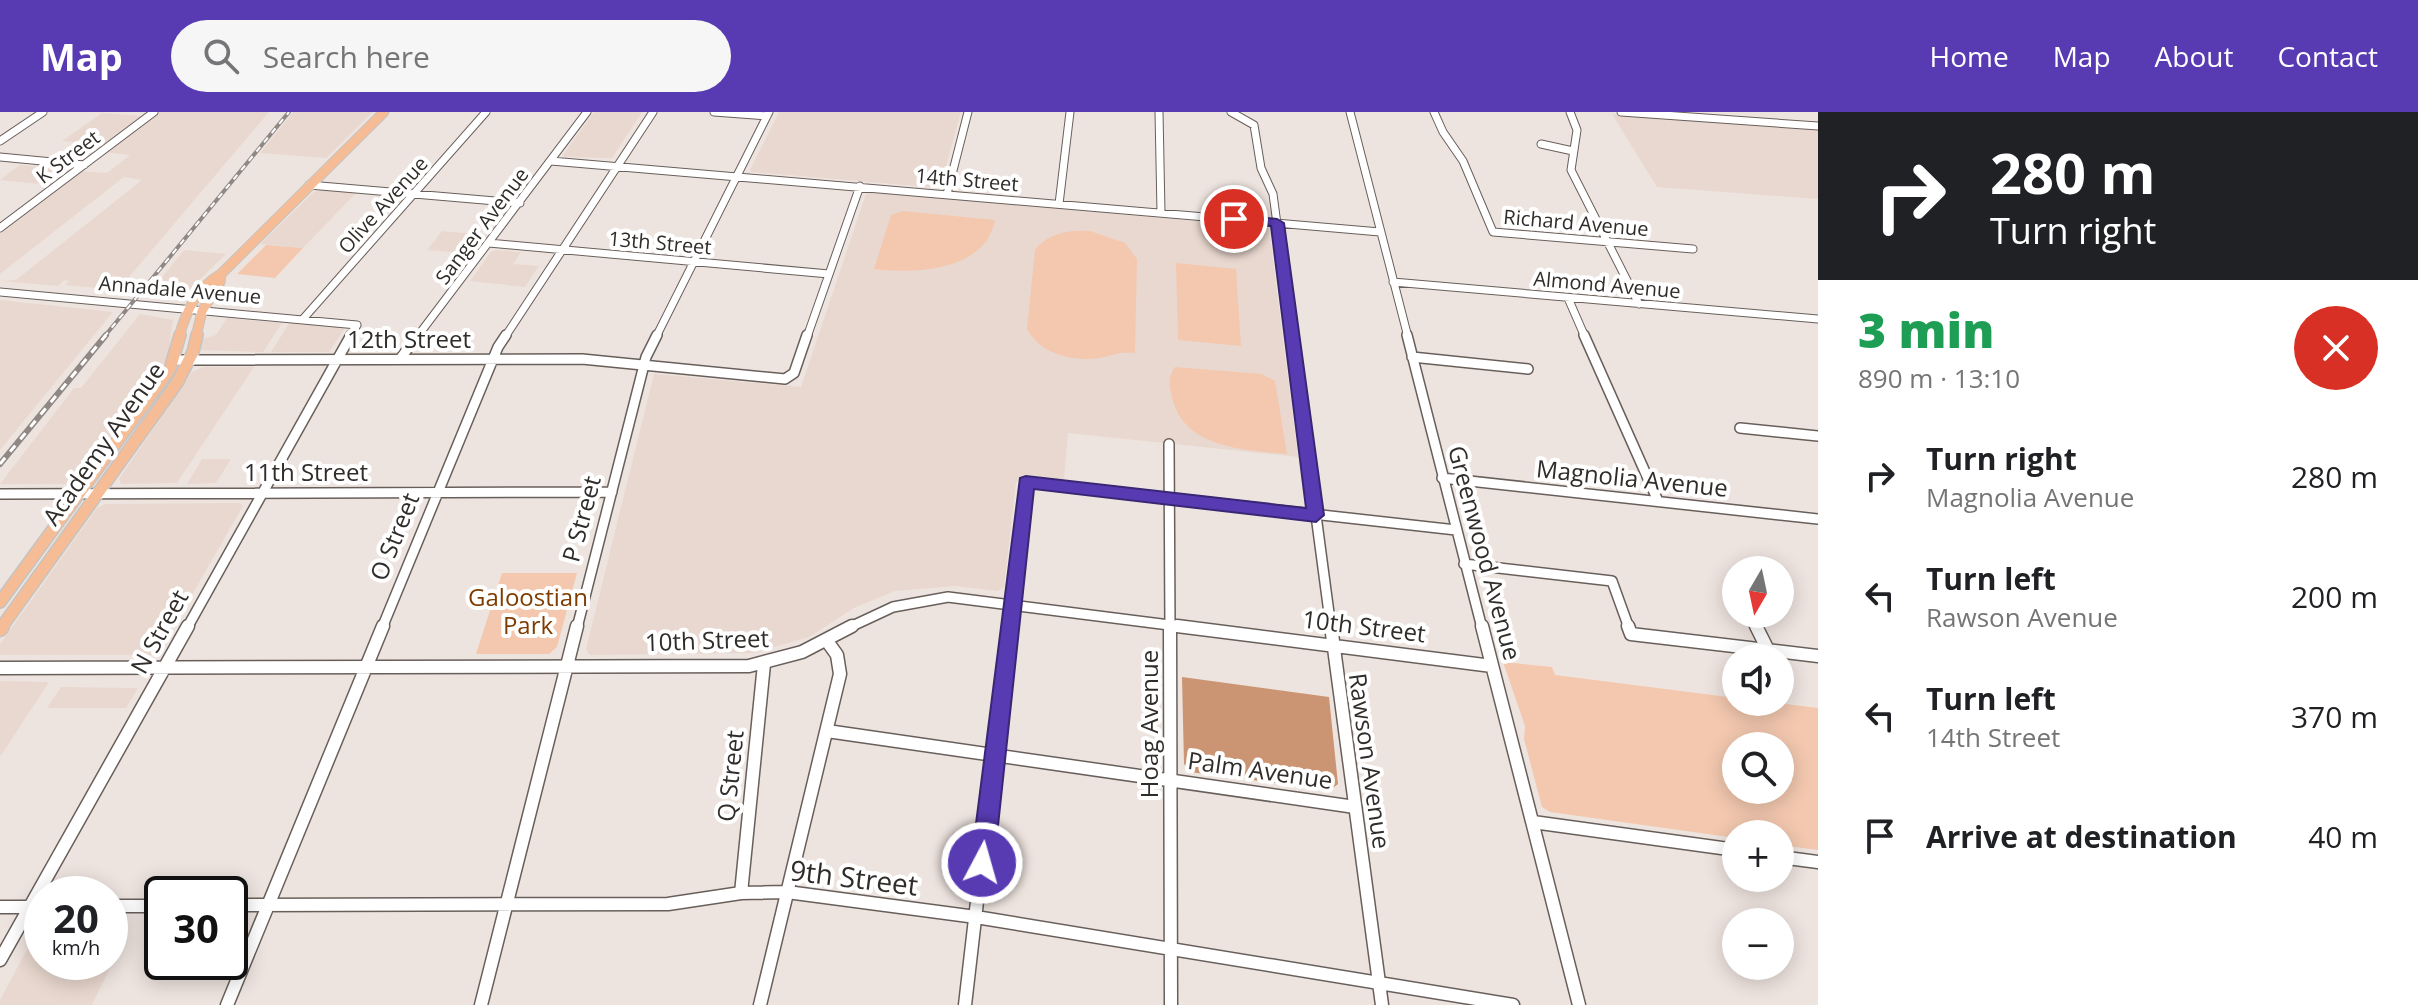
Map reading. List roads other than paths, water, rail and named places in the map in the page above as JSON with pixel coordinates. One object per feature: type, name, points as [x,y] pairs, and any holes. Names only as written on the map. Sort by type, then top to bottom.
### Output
[{"type":"main road","name":"Academy Avenue","points":[[0,602],[154,392],[174,360],[188,310],[207,282],[221,274],[384,112]]},
{"type":"main road","name":"Academy Avenue","points":[[0,629],[177,383],[190,360],[202,311],[220,282],[221,274]]},
{"type":"main road","points":[[143,430],[145,418],[157,399],[154,392]]},
{"type":"street","points":[[0,141],[43,112]]},
{"type":"street","name":"K Street","points":[[0,228],[154,112]]},
{"type":"street","name":"Olive Avenue","points":[[303,319],[486,112]]},
{"type":"street","name":"Sanger Avenue","points":[[400,359],[587,112]]},
{"type":"street","name":"O Street","points":[[227,1005],[504,336],[653,112]]},
{"type":"street","points":[[714,112],[768,114]]},
{"type":"street","points":[[947,194],[968,112]]},
{"type":"street","points":[[1059,204],[1070,112]]},
{"type":"street","points":[[1159,112],[1161,212]]},
{"type":"street","name":"Rawson Avenue","points":[[1231,112],[1248,119],[1256,130],[1259,161],[1272,188],[1382,1005]]},
{"type":"street","name":"Greenwood Avenue","points":[[1350,112],[1579,1005]]},
{"type":"street","name":"Richard Avenue","points":[[1434,112],[1443,132],[1463,161],[1493,232],[1693,249]]},
{"type":"street","points":[[1570,112],[1579,134],[1571,170],[1639,304]]},
{"type":"street","points":[[1621,112],[1818,126]]},
{"type":"street","name":"P Street","points":[[481,1005],[648,350],[768,114]]},
{"type":"street","points":[[1541,144],[1573,151]]},
{"type":"street","points":[[0,157],[84,165]]},
{"type":"street","name":"14th Street","points":[[551,161],[1380,232]]},
{"type":"street","points":[[309,185],[520,203]]},
{"type":"street","points":[[644,364],[790,378],[860,186]]},
{"type":"street","name":"13th Street","points":[[489,243],[829,274]]},
{"type":"street","name":"Almond Avenue","points":[[1393,282],[1818,319]]},
{"type":"street","name":"Annadale Avenue","points":[[0,292],[357,325]]},
{"type":"street","points":[[1568,298],[1658,501]]},
{"type":"street","name":"N Street","points":[[53,876],[357,325]]},
{"type":"street","points":[[1412,357],[1528,369]]},
{"type":"street","name":"12th Street","points":[[174,360],[582,359],[644,364]]},
{"type":"street","points":[[1740,428],[1818,436]]},
{"type":"street","name":"Hoag Avenue","points":[[1169,444],[1171,1005]]},
{"type":"street","name":"Magnolia Avenue","points":[[1442,478],[1818,519]]},
{"type":"street","points":[[965,1005],[1026,482],[1456,530]]},
{"type":"street","name":"11th Street","points":[[0,494],[612,492]]},
{"type":"street","points":[[1464,564],[1612,581],[1631,634],[1722,645]]},
{"type":"street","name":"10th Street","points":[[0,668],[764,664],[799,655],[867,615],[914,599],[960,597],[1492,666]]},
{"type":"street","points":[[760,1005],[840,674],[837,655],[827,641]]},
{"type":"street","points":[[1794,653],[1818,656]]},
{"type":"street","name":"Q Street","points":[[741,893],[764,664]]},
{"type":"street","name":"Palm Avenue","points":[[827,731],[1355,807]]},
{"type":"street","points":[[1533,822],[1722,848]]},
{"type":"street","points":[[1794,859],[1818,862]]},
{"type":"street","name":"9th Street","points":[[248,905],[668,904],[741,893],[787,892],[976,917],[1513,1005]]},
{"type":"street","points":[[0,907],[24,907]]},
{"type":"street","name":"N Street","points":[[0,960],[24,925]]},
{"type":"railway","points":[[104,337],[289,112]]},
{"type":"railway","points":[[0,464],[106,335]]},
{"type":"park label","name":"Galoostian Park","points":[[528,612]]}]
